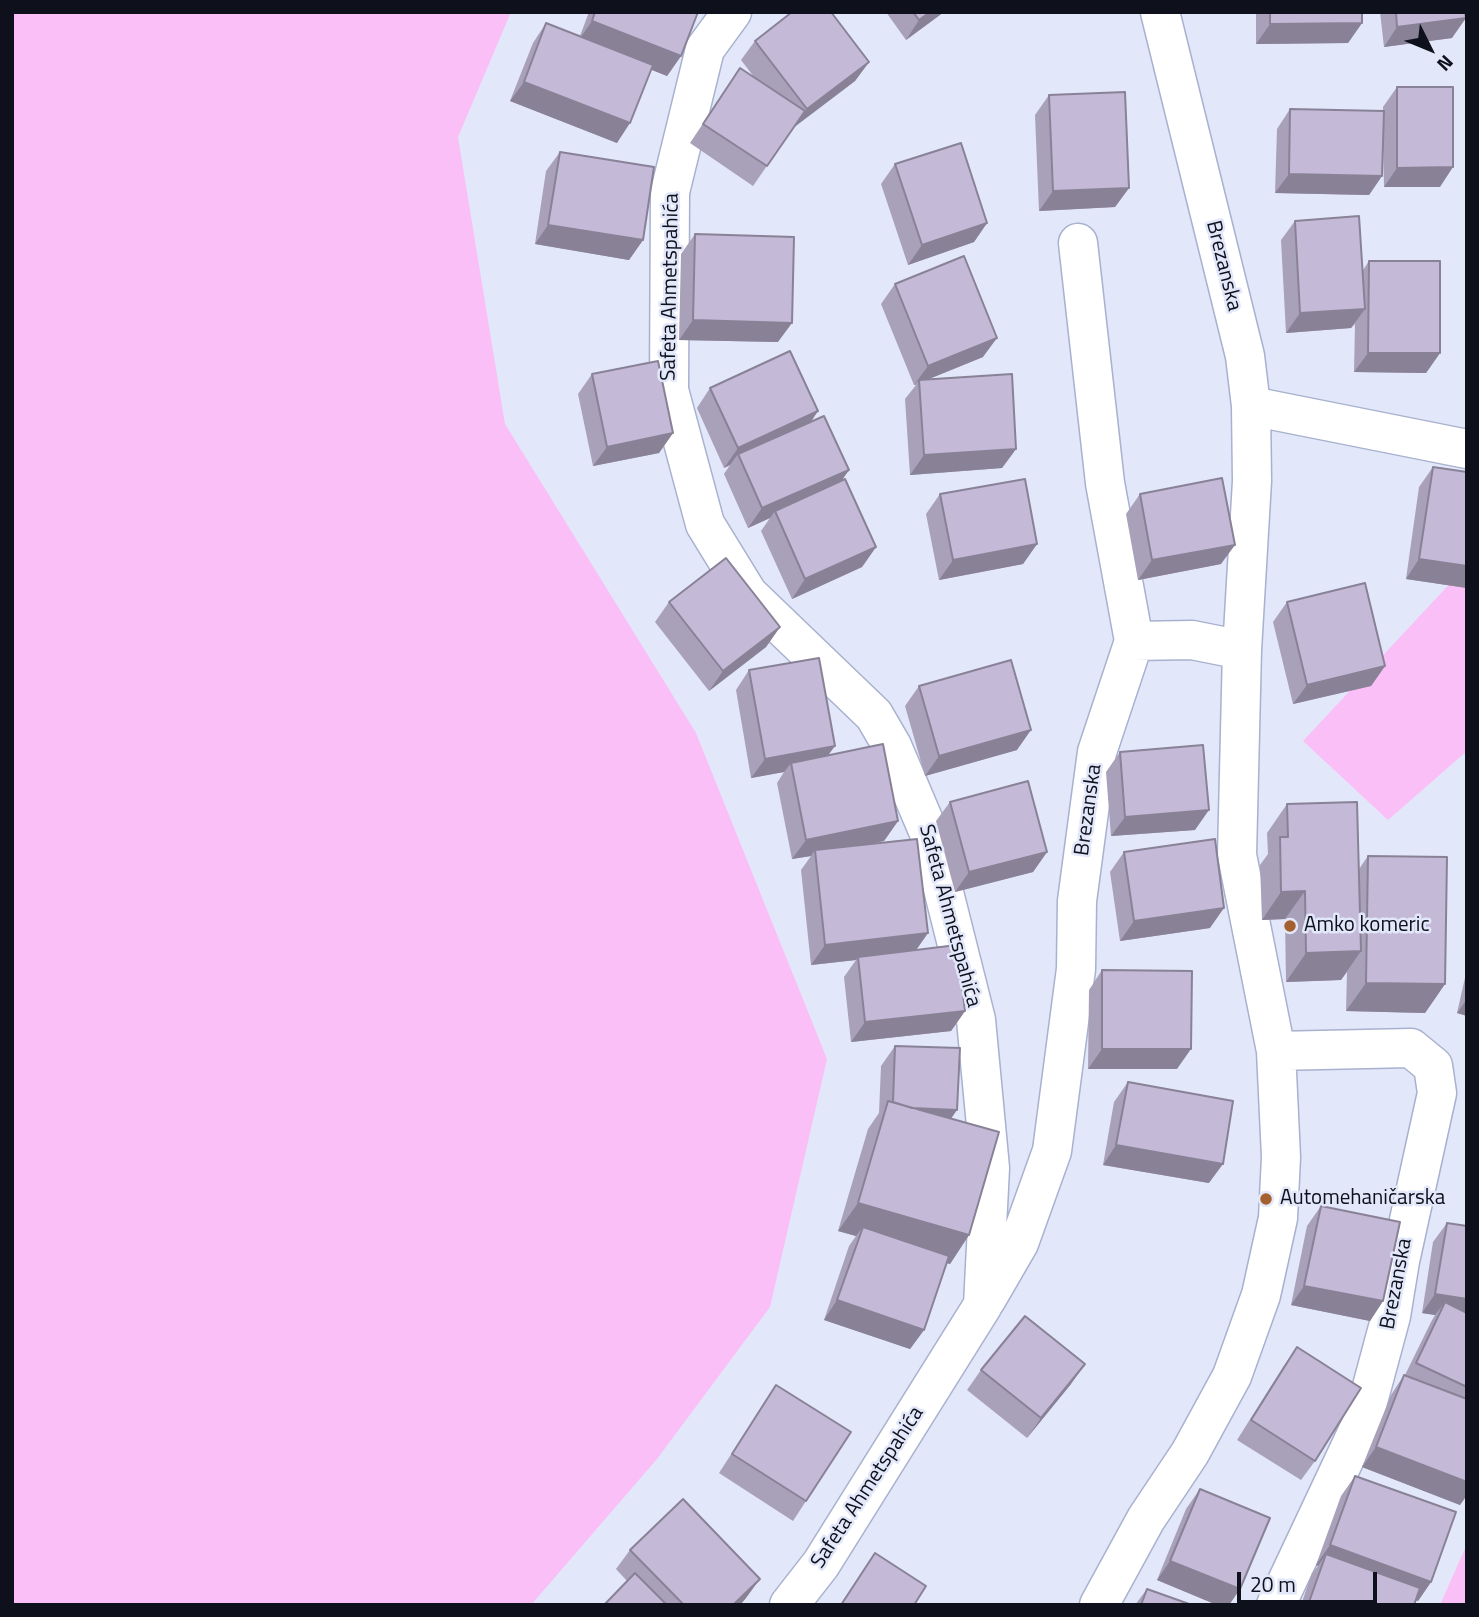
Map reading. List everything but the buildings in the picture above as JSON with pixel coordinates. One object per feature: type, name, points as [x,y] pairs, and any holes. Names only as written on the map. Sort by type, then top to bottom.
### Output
[{"type":"street","name":"Safeta Ahmetspahića","points":[[732,12],[705,49],[670,192],[670,390],[705,524],[748,594],[874,715],[892,746],[929,833],[978,1032],[990,1168],[983,1305],[821,1564],[789,1605]]},
{"type":"street","name":"Brezanska","points":[[1099,1605],[1146,1519],[1190,1453],[1232,1376],[1261,1294],[1278,1218],[1280,1157],[1276,1051],[1237,855],[1242,650],[1252,481],[1251,407],[1245,356],[1160,12]]},
{"type":"street","name":"Brezanska","points":[[983,1305],[1019,1243],[1052,1151],[1076,969],[1077,901],[1097,752],[1133,641],[1105,483],[1078,243]]},
{"type":"street","points":[[1251,407],[1467,449]]},
{"type":"street","points":[[1133,641],[1192,640],[1242,650]]},
{"type":"street","name":"Brezanska","points":[[1276,1051],[1411,1048],[1450,1070],[1437,1093],[1380,1364],[1363,1420],[1276,1605]]},
{"type":"shaded area","points":[[12,12],[511,12],[458,137],[505,424],[696,733],[827,1059],[770,1307],[657,1459],[531,1605],[12,1605]]},
{"type":"shaded area","points":[[1457,576],[1467,581],[1467,751],[1388,820],[1303,741]]},
{"type":"shaded area","points":[[1467,1544],[1467,1605],[1440,1605]]},
{"type":"place","name":"Amko komeric","points":[[1290,926]]},
{"type":"place","name":"Automehaničarska","points":[[1266,1199]]}]
